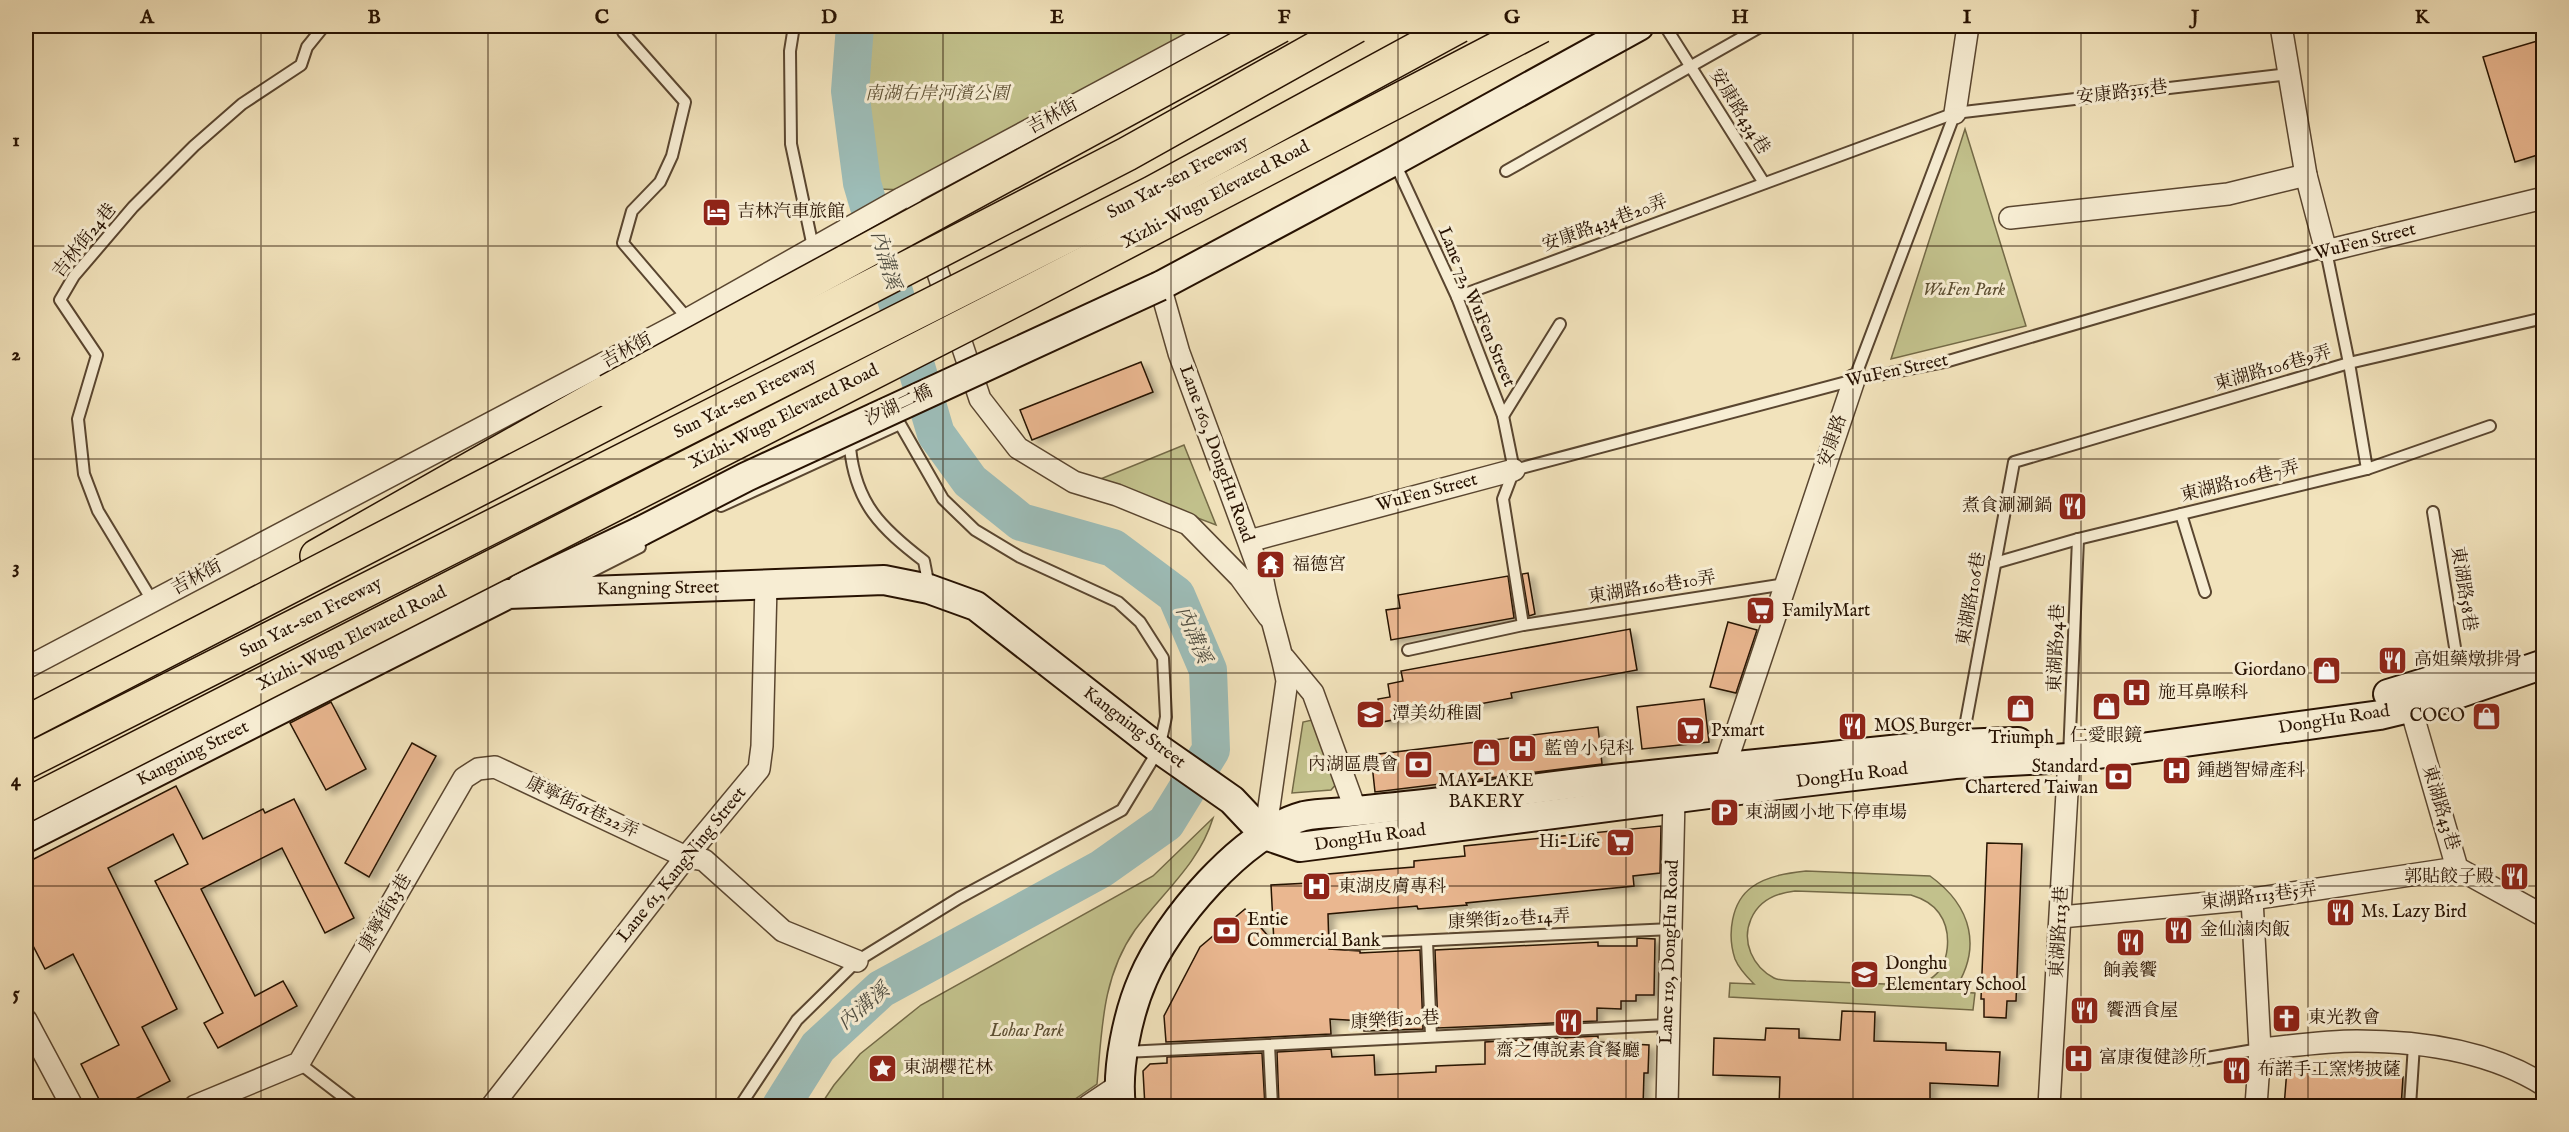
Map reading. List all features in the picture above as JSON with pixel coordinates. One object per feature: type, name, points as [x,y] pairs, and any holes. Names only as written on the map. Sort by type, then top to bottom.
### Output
[{"type":"highway","points":[[26,722],[619,385],[1280,26]]},
{"type":"highway","name":"Sun Yat-sen Freeway","points":[[26,722],[1127,154],[1356,26]]},
{"type":"highway","name":"Sun Yat-sen Freeway","points":[[26,762],[1141,198],[1459,26]]},
{"type":"highway","name":"Xizhi-Wugu Elevated Road","points":[[26,805],[1019,298],[1541,26]]},
{"type":"street","name":"吉林街","points":[[26,668],[688,319],[904,197],[1224,26]]},
{"type":"street","name":"汐湖二橋","points":[[508,594],[648,535],[746,477],[1160,286],[1639,26]]},
{"type":"street","name":"安康路","points":[[1955,113],[1968,26]]},
{"type":"street","points":[[2281,26],[2306,175],[2326,251]]},
{"type":"street","points":[[2010,218],[2228,194],[2306,175]]},
{"type":"street","points":[[904,197],[970,365],[980,399],[1018,448],[1074,482],[1117,495],[1188,524],[1240,577],[1269,617]]},
{"type":"street","name":"WuFen Street","points":[[2326,251],[2544,198]]},
{"type":"street","name":"Lane 160, DongHu Road","points":[[1160,286],[1179,352],[1263,581],[1269,617],[1282,656],[1287,681],[1285,709],[1269,795],[1265,835]]},
{"type":"street","name":"安康路","points":[[1725,766],[1854,380]]},
{"type":"street","name":"WuFen Street","points":[[1249,541],[1514,470]]},
{"type":"street","name":"Kangning Street","points":[[26,838],[508,594],[884,580],[929,589],[976,606],[1166,754],[1227,796],[1265,835]]},
{"type":"street","name":"Lane 61, KangNing Street","points":[[492,1107],[686,857],[759,769],[762,746],[766,585]]},
{"type":"street","name":"DongHu Road","points":[[1265,835],[1300,848],[1674,798],[2069,749],[2380,715],[2460,672],[2544,645]]},
{"type":"street","points":[[1282,656],[1313,693],[1356,811]]},
{"type":"street","name":"DongHu Road","points":[[2408,698],[2434,702],[2544,664]]},
{"type":"street","name":"東湖路43巷","points":[[2408,698],[2457,865],[2544,916]]},
{"type":"street","name":"DongHu Road","points":[[1265,835],[1304,816],[1725,766],[1962,743],[2069,749]]},
{"type":"street","name":"東湖路113巷","points":[[2049,1107],[2069,749]]},
{"type":"street","points":[[1674,798],[1725,766]]},
{"type":"street","name":"康寧街61巷22弄","points":[[478,769],[495,767],[686,857],[704,860],[783,931],[856,961]]},
{"type":"street","name":"康寧街83巷","points":[[299,1063],[464,778],[478,769]]},
{"type":"street","name":"Lane 119, DongHu Road","points":[[1667,1107],[1667,1025],[1672,929],[1674,798]]},
{"type":"street","points":[[1088,1107],[1121,1095],[1126,1031],[1142,980],[1186,909],[1233,858],[1265,835]]},
{"type":"street","name":"東湖路113巷5弄","points":[[2061,917],[2252,899],[2457,865]]},
{"type":"street","points":[[2252,899],[2260,1049],[2256,1107]]},
{"type":"street","points":[[26,1020],[72,1107]]},
{"type":"street","points":[[2260,1049],[2357,1041],[2414,1045],[2481,1056],[2528,1075],[2544,1085]]},
{"type":"street","points":[[195,1107],[299,1063]]},
{"type":"lane","name":"吉林街24巷","points":[[153,602],[98,512],[84,474],[78,419],[97,355],[60,300],[74,276],[133,207],[194,146],[242,105],[301,65],[307,47],[324,26]]},
{"type":"lane","points":[[794,26],[790,51],[791,144],[813,247]]},
{"type":"lane","points":[[1665,26],[1690,65],[1762,26]]},
{"type":"lane","points":[[623,32],[685,102],[672,156],[660,182],[632,211],[623,243],[688,319]]},
{"type":"lane","name":"安康路434巷","points":[[1506,171],[1690,65],[1764,183],[1955,113]]},
{"type":"lane","name":"安康路315巷","points":[[1955,113],[2289,74]]},
{"type":"lane","name":"安康路","points":[[1854,380],[1955,113]]},
{"type":"lane","name":"Lane 72, WuFen Street","points":[[1394,161],[1457,297],[1503,416],[1514,470]]},
{"type":"lane","name":"安康路434巷20弄","points":[[1457,297],[1764,183]]},
{"type":"lane","points":[[2326,251],[2349,363],[2367,469]]},
{"type":"lane","name":"WuFen Street","points":[[1514,470],[1854,380],[1945,362],[2326,251]]},
{"type":"lane","points":[[970,365],[1148,283],[1160,286]]},
{"type":"lane","name":"東湖路106巷9弄","points":[[2014,462],[2349,363],[2544,318]]},
{"type":"lane","points":[[1503,416],[1560,324]]},
{"type":"lane","points":[[706,513],[758,487],[900,424],[943,499],[975,530],[1020,557],[1118,602],[1140,622],[1163,658],[1167,717],[1166,754],[1122,810],[959,898],[856,961],[797,1020],[740,1107]]},
{"type":"lane","name":"東湖路106巷7弄","points":[[1995,563],[2079,539],[2367,469],[2490,426]]},
{"type":"lane","points":[[850,448],[853,472],[861,495],[896,539],[924,561],[929,589]]},
{"type":"lane","name":"東湖路106巷","points":[[1962,743],[2014,462]]},
{"type":"lane","points":[[1514,470],[1503,499],[1523,625]]},
{"type":"lane","name":"東湖路58巷","points":[[2433,512],[2460,672]]},
{"type":"lane","points":[[2181,514],[2205,592]]},
{"type":"lane","points":[[552,591],[648,535]]},
{"type":"lane","name":"東湖路94巷","points":[[2069,749],[2079,539]]},
{"type":"lane","name":"東湖路160巷10弄","points":[[1408,650],[1523,625],[1786,584]]},
{"type":"lane","name":"康樂街20巷14弄","points":[[1348,944],[1672,929]]},
{"type":"lane","points":[[1426,941],[1431,1036]]},
{"type":"lane","name":"康樂街20巷","points":[[1125,1052],[1667,1025]]},
{"type":"lane","points":[[1269,1045],[1272,1107]]},
{"type":"lane","points":[[2410,1107],[2414,1045]]},
{"type":"lane","points":[[2195,1060],[2260,1049]]},
{"type":"lane","points":[[299,1063],[355,1107]]},
{"type":"green space","name":"南湖右岸河濱公園","points":[[864,26],[1212,26],[907,190],[877,189],[871,150]]},
{"type":"green space","name":"WuFen Park","points":[[1965,129],[2026,326],[1891,359]]},
{"type":"green space","points":[[1184,445],[1216,525],[1098,480]]},
{"type":"green space","points":[[1312,720],[1338,782],[1331,790],[1292,793],[1303,722]]},
{"type":"green space","name":"Lohas Park","points":[[1213,818],[1199,850],[1135,930],[1116,966],[1105,1004],[1097,1084],[1065,1106],[820,1106],[860,1054],[921,1005],[1153,876]]},
{"type":"green space","points":[[1806,871],[1930,876],[1956,901],[1969,929],[1968,960],[1953,992],[1975,993],[1973,1010],[1729,997],[1730,983],[1754,984],[1735,959],[1731,940],[1735,910],[1739,901],[1752,887],[1764,880]],"holes":[[[1795,891],[1911,895],[1933,906],[1943,920],[1946,929],[1946,957],[1937,973],[1926,981],[1912,985],[1781,980],[1774,978],[1760,967],[1748,945],[1748,928],[1754,912],[1763,902],[1781,894]]]},
{"type":"building","points":[[2544,39],[2544,153],[2515,162],[2483,57]]},
{"type":"building","points":[[1141,362],[1153,392],[1032,440],[1020,410]]},
{"type":"building","points":[[1528,573],[1535,614],[1529,616],[1522,574]]},
{"type":"building","points":[[1508,576],[1514,618],[1391,640],[1386,610],[1400,608],[1398,595]]},
{"type":"building","points":[[1728,622],[1757,630],[1736,693],[1710,687]]},
{"type":"building","points":[[1630,629],[1637,670],[1511,693],[1512,698],[1382,722],[1378,699],[1390,697],[1388,684],[1403,681],[1401,671]]},
{"type":"building","points":[[1704,699],[1709,742],[1642,749],[1637,707]]},
{"type":"building","points":[[331,702],[366,769],[326,790],[290,723]]},
{"type":"building","points":[[1598,727],[1602,764],[1375,792],[1371,755]]},
{"type":"building","points":[[412,743],[436,756],[369,877],[345,863]]},
{"type":"building","points":[[176,786],[203,839],[263,809],[265,813],[294,799],[354,918],[325,933],[282,848],[201,889],[255,996],[283,981],[297,1006],[218,1048],[204,1023],[223,1013],[155,881],[188,864],[173,834],[108,868],[177,1009],[142,1027],[170,1081],[120,1107],[103,1107],[81,1064],[119,1045],[73,954],[45,969],[26,932],[26,863]]},
{"type":"building","points":[[1661,826],[1660,873],[1633,876],[1634,886],[1466,903],[1467,905],[1418,909],[1417,906],[1328,914],[1329,949],[1360,951],[1360,953],[1420,950],[1423,1029],[1364,1031],[1364,1021],[1330,1019],[1331,1034],[1166,1042],[1164,1016],[1200,947],[1245,909],[1274,943],[1271,885],[1329,882],[1328,874],[1414,867],[1414,861],[1465,856],[1464,846]]},
{"type":"building","points":[[1987,843],[2022,844],[2016,1001],[2007,1001],[2006,1018],[1984,1017],[1984,999],[1981,999]]},
{"type":"building","points":[[1637,938],[1655,939],[1654,995],[1636,995],[1636,1001],[1621,1001],[1621,1009],[1597,1008],[1597,1021],[1438,1028],[1435,950],[1598,942],[1598,946],[1637,946]]},
{"type":"building","points":[[1842,1011],[1875,1012],[1874,1041],[1946,1043],[1946,1050],[2000,1052],[1998,1086],[1930,1083],[1930,1107],[1779,1107],[1780,1077],[1713,1075],[1714,1038],[1765,1040],[1766,1028],[1799,1029],[1799,1038],[1840,1040]]},
{"type":"building","points":[[1598,1036],[1598,1042],[1649,1045],[1648,1073],[1644,1073],[1643,1107],[1279,1107],[1277,1052],[1331,1049],[1332,1057],[1374,1055],[1375,1075],[1436,1072],[1436,1066],[1485,1064],[1485,1042]]},
{"type":"building","points":[[1262,1053],[1265,1107],[1145,1107],[1143,1071],[1150,1064],[1167,1063],[1167,1057]]},
{"type":"building","points":[[2287,1069],[2403,1077],[2401,1107],[2284,1107]]},
{"type":"waterway","name":"內溝溪","points":[[781,1106],[818,1047],[881,989],[1101,869],[1166,823],[1211,750],[1208,670],[1176,595],[1113,548],[1021,522],[970,481],[936,434],[862,183],[850,91],[855,26]]},
{"type":"place","name":"吉林汽車旅館","points":[[716,212]]},
{"type":"place","name":"煮食涮涮鍋","points":[[2073,506]]},
{"type":"place","name":"福德宮","points":[[1271,565]]},
{"type":"place","name":"FamilyMart","points":[[1761,611]]},
{"type":"place","name":"高姐藥燉排骨","points":[[2393,660]]},
{"type":"place","name":"Giordano","points":[[2327,670]]},
{"type":"place","name":"施耳鼻喉科","points":[[2137,693]]},
{"type":"place","name":"仁愛眼鏡","points":[[2106,707]]},
{"type":"place","name":"Triumph","points":[[2021,709]]},
{"type":"place","name":"潭美幼稚園","points":[[1371,714]]},
{"type":"place","name":"COCO","points":[[2486,716]]},
{"type":"place","name":"MOS Burger","points":[[1853,726]]},
{"type":"place","name":"Pxmart","points":[[1690,731]]},
{"type":"place","name":"藍曾小兒科","points":[[1523,749]]},
{"type":"place","name":"MAY LAKE BAKERY","points":[[1486,752]]},
{"type":"place","name":"內湖區農會","points":[[1419,765]]},
{"type":"place","name":"鍾趙智婦產科","points":[[2176,771]]},
{"type":"place","name":"Standard Chartered Taiwan","points":[[2119,777]]},
{"type":"place","name":"東湖國小地下停車場","points":[[1724,813]]},
{"type":"place","name":"Hi-Life","points":[[1621,842]]},
{"type":"place","name":"郭貼餃子殿","points":[[2515,877]]},
{"type":"place","name":"東湖皮膚專科","points":[[1317,887]]},
{"type":"place","name":"Ms. Lazy Bird","points":[[2340,912]]},
{"type":"place","name":"Entie Commercial Bank","points":[[1226,930]]},
{"type":"place","name":"金仙滷肉飯","points":[[2179,930]]},
{"type":"place","name":"餉義饗","points":[[2130,942]]},
{"type":"place","name":"Donghu Elementary School","points":[[1864,974]]},
{"type":"place","name":"饗酒食屋","points":[[2085,1011]]},
{"type":"place","name":"東光教會","points":[[2287,1018]]},
{"type":"place","name":"齋之傳說素食餐廳","points":[[1568,1022]]},
{"type":"place","name":"富康復健診所","points":[[2078,1058]]},
{"type":"place","name":"東湖櫻花林","points":[[882,1068]]},
{"type":"place","name":"布諾手工窯烤披薩","points":[[2236,1070]]}]
